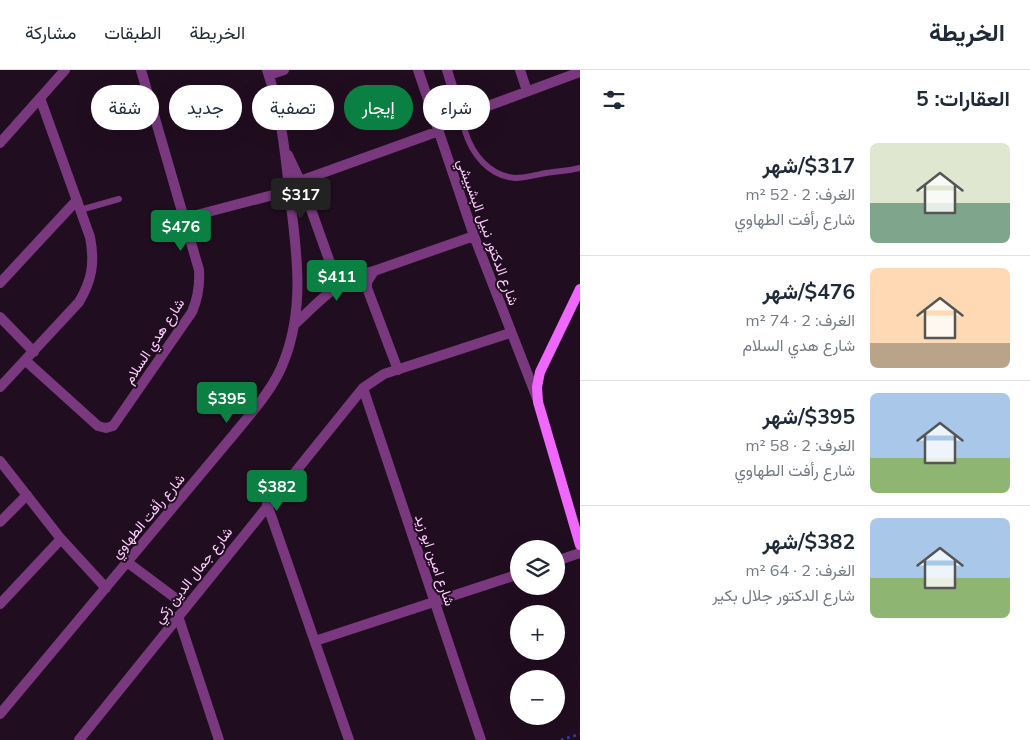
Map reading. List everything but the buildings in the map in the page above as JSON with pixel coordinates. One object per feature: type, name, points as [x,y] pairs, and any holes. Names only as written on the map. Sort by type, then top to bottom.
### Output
[{"type":"street","points":[[0,143],[65,70]]},
{"type":"street","name":"شارع هدي السلام","points":[[26,361],[98,426],[106,428],[113,426],[192,312],[198,299],[200,285],[199,270],[141,70]]},
{"type":"street","points":[[268,72],[284,70]]},
{"type":"street","name":"شارع الدكتور نبيل البشبيشي","points":[[418,70],[474,236],[538,402],[580,545]]},
{"type":"street","points":[[447,70],[460,104],[468,109],[477,110],[580,72]]},
{"type":"street","points":[[520,70],[527,91]]},
{"type":"street","name":"شارع رأفت الطهاوي","points":[[0,714],[262,400],[284,363],[296,323],[297,257],[285,147],[268,72]]},
{"type":"street","points":[[0,387],[79,302],[88,288],[93,271],[94,254],[40,98]]},
{"type":"street","points":[[185,218],[289,191],[301,184],[439,132]]},
{"type":"street","name":"شارع رأفت الطهاوي","points":[[285,147],[301,184],[338,285]]},
{"type":"street","points":[[0,283],[78,205]]},
{"type":"street","points":[[296,323],[338,285],[355,276],[474,236]]},
{"type":"street","points":[[374,271],[367,282],[367,288],[398,370]]},
{"type":"street","name":"شارع الدكتور نبيل البشبيشي","points":[[538,402],[536,387],[540,372],[580,289]]},
{"type":"street","points":[[0,317],[34,352]]},
{"type":"street","name":"شارع جمال الدين زكي","points":[[79,740],[362,388],[372,381],[398,370],[510,333]]},
{"type":"street","name":"شارع امين ابو زيد","points":[[362,388],[481,740]]},
{"type":"street","points":[[0,461],[62,539],[106,588]]},
{"type":"street","points":[[0,522],[27,495]]},
{"type":"street","points":[[267,504],[349,740]]},
{"type":"street","points":[[0,604],[62,539]]},
{"type":"street","points":[[565,558],[580,553]]},
{"type":"street","points":[[127,562],[186,606]]},
{"type":"street","points":[[315,641],[510,577]]},
{"type":"street","points":[[178,616],[219,740]]},
{"type":"street","points":[[88,729],[92,740]]},
{"type":"lane","points":[[465,131],[469,144],[477,157],[488,167],[501,174],[516,178],[580,168]]},
{"type":"lane","points":[[78,205],[118,199]]},
{"type":"path","points":[[561,740],[580,734]]}]
